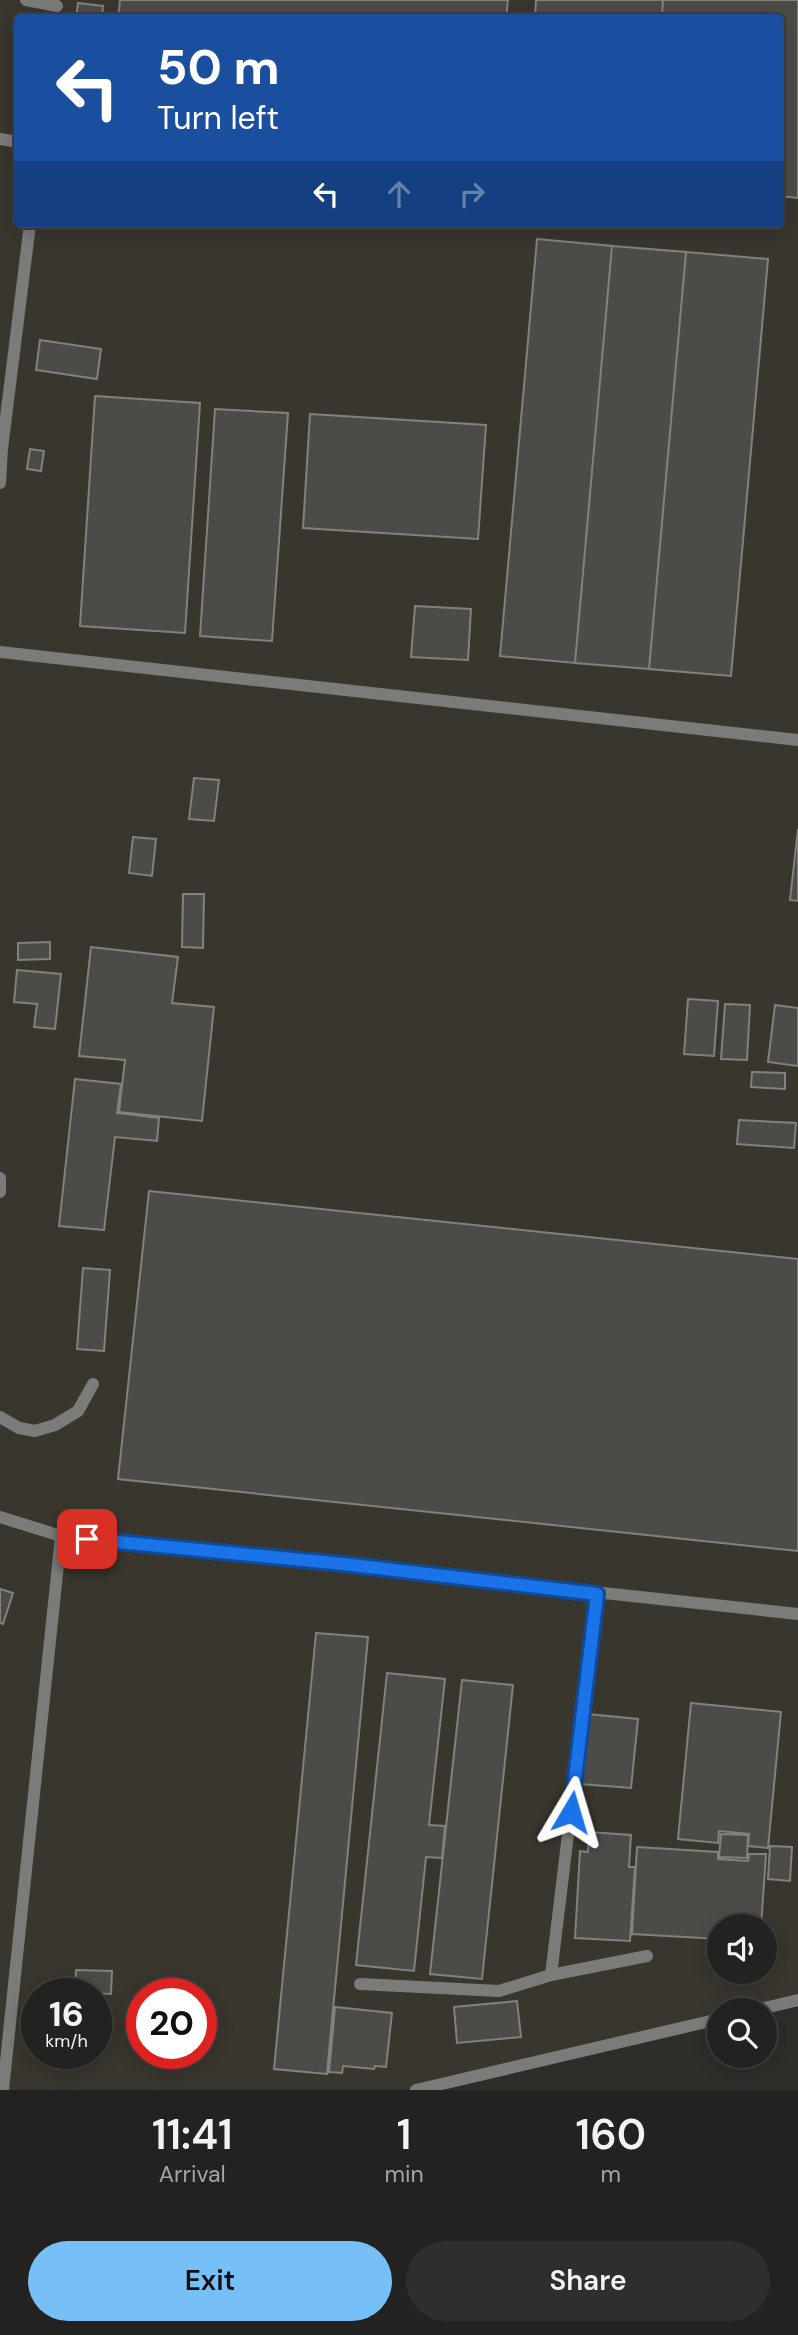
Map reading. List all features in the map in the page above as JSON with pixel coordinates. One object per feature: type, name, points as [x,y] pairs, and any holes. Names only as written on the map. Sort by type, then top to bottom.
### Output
[{"type":"lane","points":[[26,0],[57,8]]},
{"type":"lane","points":[[0,483],[1,448],[29,228]]},
{"type":"lane","points":[[0,652],[798,740]]},
{"type":"lane","points":[[0,1178],[0,1192]]},
{"type":"lane","points":[[0,1417],[19,1428],[35,1431],[55,1426],[78,1411],[93,1384]]},
{"type":"lane","points":[[0,1517],[61,1536],[798,1614]]},
{"type":"lane","points":[[3,2090],[61,1536]]},
{"type":"lane","points":[[551,1975],[597,1594]]},
{"type":"lane","points":[[360,1984],[499,1991],[551,1975],[647,1956]]},
{"type":"lane","points":[[777,2005],[798,2000]]},
{"type":"lane","points":[[416,2090],[707,2021]]},
{"type":"shaded area","points":[[0,0],[798,0],[798,1997],[777,2002],[777,1998],[707,1998],[707,2020],[438,2090],[0,2090]]},
{"type":"building","points":[[120,0],[508,0],[506,14],[118,14]]},
{"type":"building","points":[[536,0],[663,0],[662,14],[535,14]]},
{"type":"building","points":[[663,0],[798,0],[798,198],[784,196],[784,14],[662,14]]},
{"type":"building","points":[[78,3],[103,6],[102,14],[77,14]]},
{"type":"building","points":[[537,239],[612,246],[575,663],[500,656]]},
{"type":"building","points":[[612,246],[686,252],[649,669],[575,663]]},
{"type":"building","points":[[686,252],[768,259],[731,676],[649,669]]},
{"type":"building","points":[[40,340],[101,349],[97,379],[36,370]]},
{"type":"building","points":[[95,396],[200,403],[185,633],[80,626]]},
{"type":"building","points":[[215,409],[288,413],[272,641],[200,636]]},
{"type":"building","points":[[310,414],[486,425],[478,539],[303,528]]},
{"type":"building","points":[[30,449],[44,451],[41,471],[27,469]]},
{"type":"building","points":[[415,606],[471,609],[468,660],[411,657]]},
{"type":"building","points":[[194,778],[219,780],[214,821],[189,819]]},
{"type":"building","points":[[798,829],[798,901],[790,900]]},
{"type":"building","points":[[133,837],[156,839],[152,876],[129,873]]},
{"type":"building","points":[[183,894],[204,894],[203,948],[182,947]]},
{"type":"building","points":[[50,942],[50,959],[18,960],[18,943]]},
{"type":"building","points":[[91,947],[178,957],[172,1003],[214,1007],[202,1121],[119,1112],[125,1060],[79,1056]]},
{"type":"building","points":[[17,970],[61,974],[55,1029],[34,1027],[37,1004],[14,1002]]},
{"type":"building","points":[[688,999],[718,1001],[714,1056],[684,1054]]},
{"type":"building","points":[[725,1004],[750,1005],[747,1060],[721,1059]]},
{"type":"building","points":[[775,1005],[798,1008],[798,1066],[768,1062]]},
{"type":"building","points":[[752,1072],[785,1073],[785,1089],[751,1087]]},
{"type":"building","points":[[75,1079],[121,1084],[117,1113],[159,1118],[157,1141],[115,1137],[104,1230],[59,1226]]},
{"type":"building","points":[[739,1120],[796,1123],[794,1148],[737,1144]]},
{"type":"building","points":[[149,1191],[798,1259],[798,1551],[118,1479]]},
{"type":"building","points":[[83,1268],[110,1270],[104,1351],[77,1349]]},
{"type":"building","points":[[0,1589],[13,1593],[3,1624],[0,1623]]},
{"type":"building","points":[[316,1633],[368,1637],[327,2074],[274,2069]]},
{"type":"building","points":[[387,1673],[445,1679],[429,1825],[445,1826],[442,1858],[426,1857],[414,1971],[356,1965]]},
{"type":"building","points":[[462,1680],[513,1685],[482,1979],[430,1974]]},
{"type":"building","points":[[691,1703],[781,1712],[768,1848],[748,1846],[749,1834],[719,1831],[718,1843],[678,1839]]},
{"type":"building","points":[[587,1714],[638,1719],[631,1788],[580,1784]]},
{"type":"building","points":[[589,1832],[631,1835],[629,1867],[635,1867],[630,1941],[575,1938],[580,1851],[588,1852]]},
{"type":"building","points":[[721,1834],[748,1835],[747,1858],[719,1857]]},
{"type":"building","points":[[770,1846],[792,1847],[790,1881],[768,1879]]},
{"type":"building","points":[[637,1847],[718,1852],[718,1859],[748,1861],[749,1854],[766,1854],[762,1914],[707,1914],[707,1938],[632,1934]]},
{"type":"building","points":[[76,1970],[112,1971],[112,1978],[76,1978]]},
{"type":"building","points":[[517,2001],[521,2037],[457,2043],[454,2007]]},
{"type":"building","points":[[335,2007],[392,2013],[386,2067],[375,2066],[374,2069],[343,2066],[342,2073],[329,2072]]},
{"type":"route","points":[[87,1539],[343,1564],[597,1594],[571,1812]]}]
